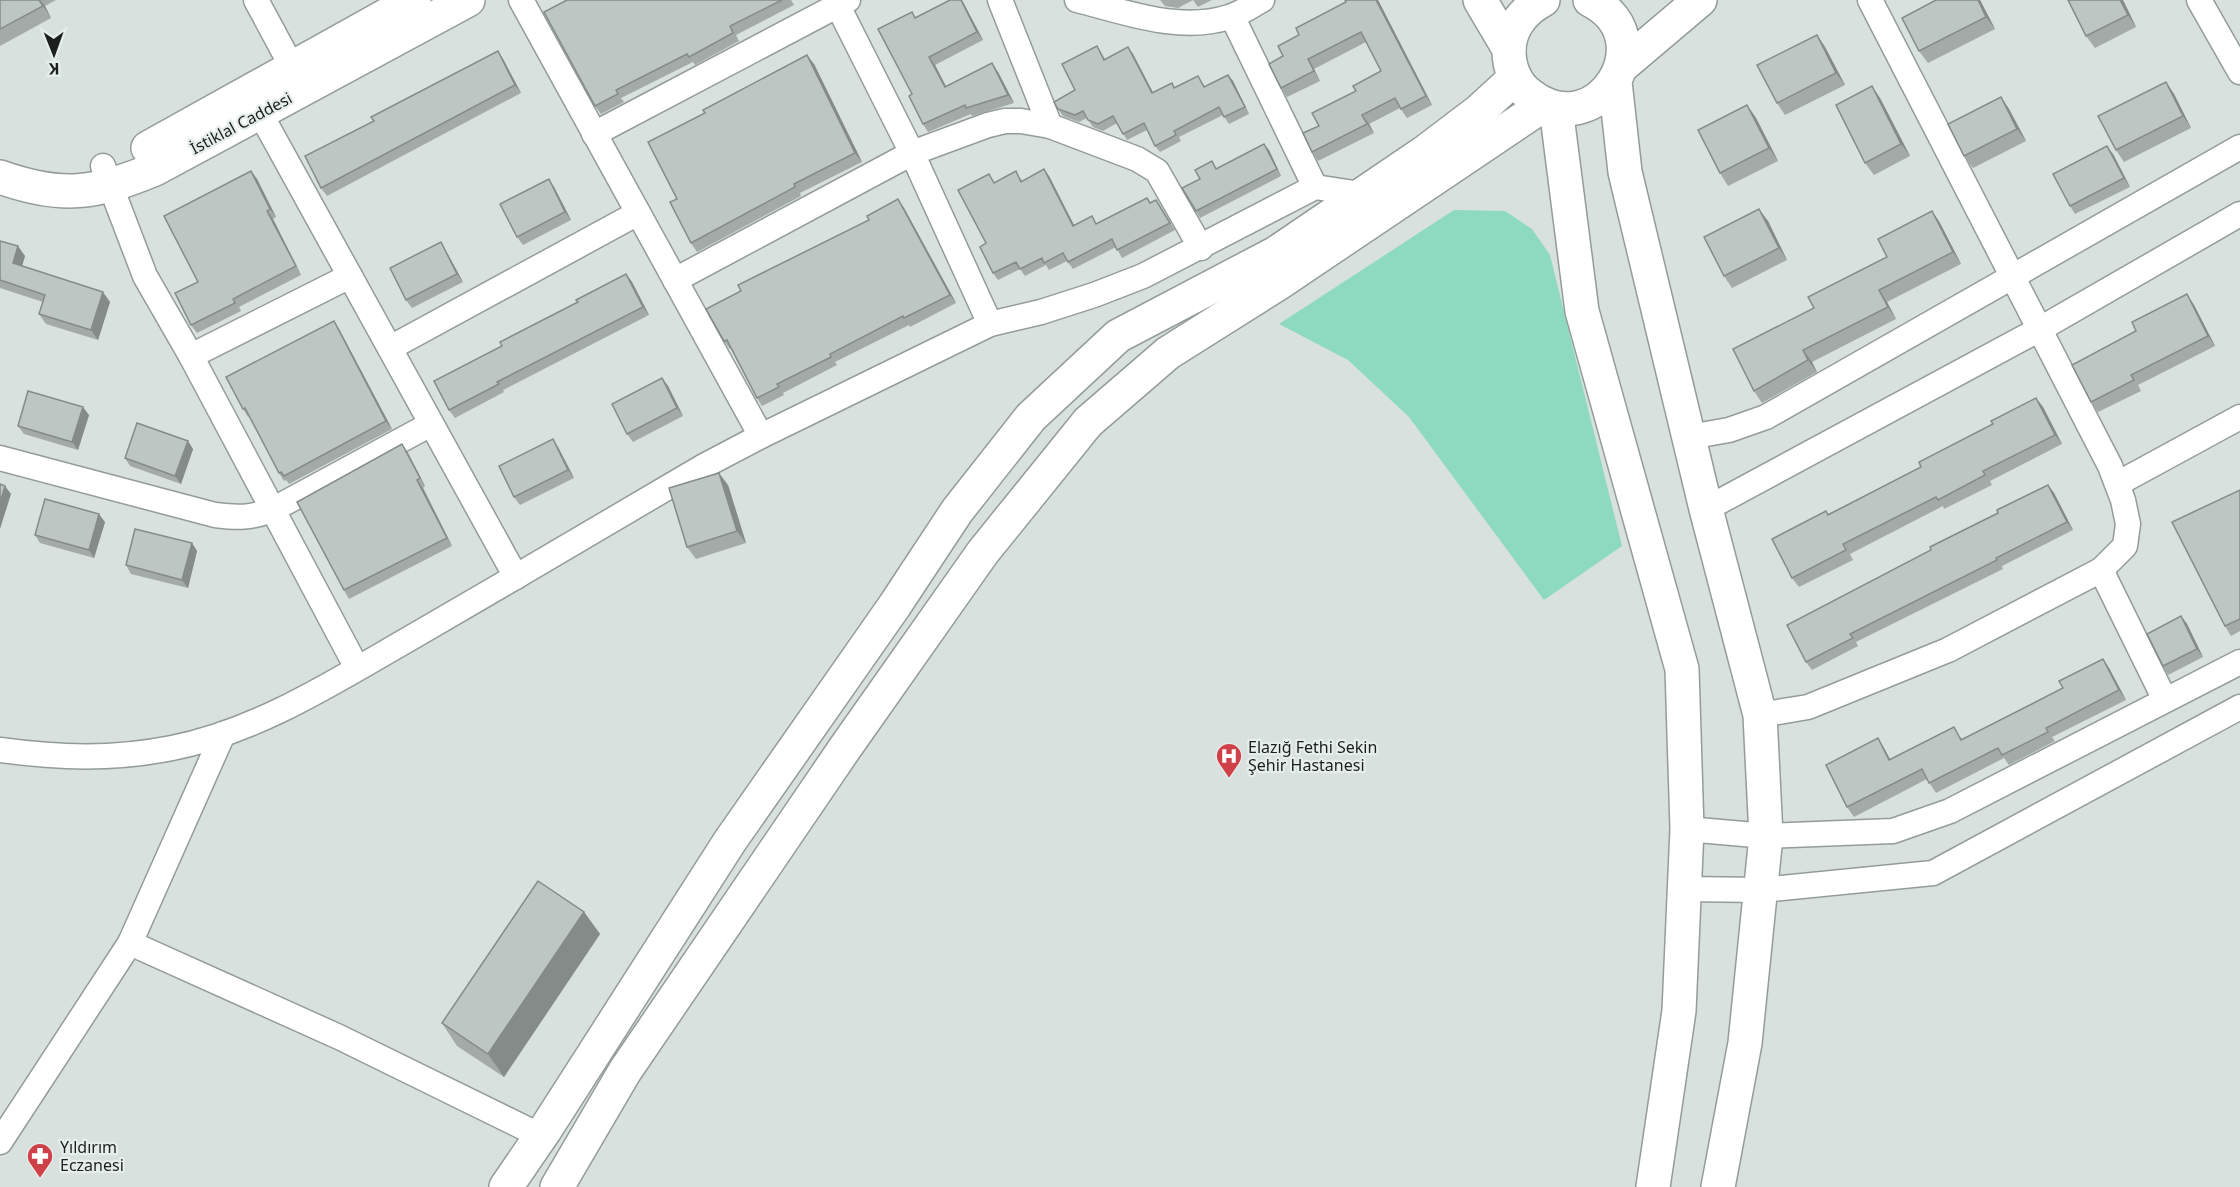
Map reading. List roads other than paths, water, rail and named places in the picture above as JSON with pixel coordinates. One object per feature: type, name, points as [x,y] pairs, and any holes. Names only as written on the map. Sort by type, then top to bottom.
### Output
[{"type":"street","points":[[256,0],[292,67]]},
{"type":"street","name":"İstiklal Caddesi","points":[[0,177],[20,184],[66,192],[87,192],[124,160],[414,0]]},
{"type":"street","name":"İstiklal Caddesi","points":[[0,153],[35,165],[80,170],[106,176],[155,169],[468,0]]},
{"type":"street","points":[[521,0],[761,436]]},
{"type":"street","points":[[1000,0],[1050,126]]},
{"type":"street","points":[[1077,0],[1171,22],[1193,24],[1232,16],[1262,0]]},
{"type":"street","points":[[1480,0],[1526,92],[1539,102],[1550,106],[1573,108],[1589,104],[1604,95],[1618,74],[1700,0]]},
{"type":"street","points":[[506,1187],[541,1137],[730,842],[895,605],[957,511],[1031,417],[1118,336],[1275,253],[1425,152],[1479,111],[1512,63],[1512,33],[1520,18],[1533,5],[1543,0]]},
{"type":"street","points":[[1760,715],[1808,707],[1948,651],[2101,570],[2125,546],[2128,524],[2123,500],[2110,466],[1870,0]]},
{"type":"street","points":[[2199,0],[2237,61]]},
{"type":"street","points":[[594,134],[840,2],[990,324]]},
{"type":"street","points":[[1600,2],[1620,32],[1624,49],[1618,74],[1625,172],[1706,509],[1760,715],[1766,836],[1745,1042],[1718,1187]]},
{"type":"street","points":[[1232,16],[1315,187]]},
{"type":"street","points":[[1550,106],[1582,311],[1682,669],[1687,829],[1679,1011],[1653,1187]]},
{"type":"street","points":[[557,1187],[625,1071],[844,748],[983,552],[1088,422],[1168,353],[1550,106]]},
{"type":"street","points":[[260,113],[516,577]]},
{"type":"street","points":[[675,280],[912,153],[1005,121],[1050,126],[1137,159],[1157,171],[1200,248]]},
{"type":"street","points":[[1689,436],[1729,430],[1766,417],[2240,147]]},
{"type":"street","points":[[106,176],[145,276],[191,356],[357,668]]},
{"type":"street","points":[[0,750],[54,757],[117,756],[173,748],[223,734],[257,721],[357,668],[704,466],[990,324],[1041,312],[1143,276],[1315,187],[1361,194]]},
{"type":"street","points":[[390,348],[638,213]]},
{"type":"street","points":[[1706,509],[2040,329],[2240,214]]},
{"type":"street","points":[[191,356],[350,276]]},
{"type":"street","points":[[2117,484],[2240,417]]},
{"type":"street","points":[[0,458],[215,514],[233,518],[251,517],[272,510],[431,424]]},
{"type":"street","points":[[2101,570],[2165,700]]},
{"type":"street","points":[[1687,829],[1766,836],[1893,831],[1950,811],[2240,662]]},
{"type":"street","points":[[1684,889],[1761,890],[1933,873],[2240,707]]},
{"type":"street","points":[[0,1142],[130,942],[223,734]]},
{"type":"street","points":[[130,942],[339,1037],[541,1137]]},
{"type":"place","name":"Elazığ Fethi Sekin Şehir Hastanesi","points":[[1229,779]]},
{"type":"place","name":"Yıldırım Eczanesi","points":[[40,1179]]}]
